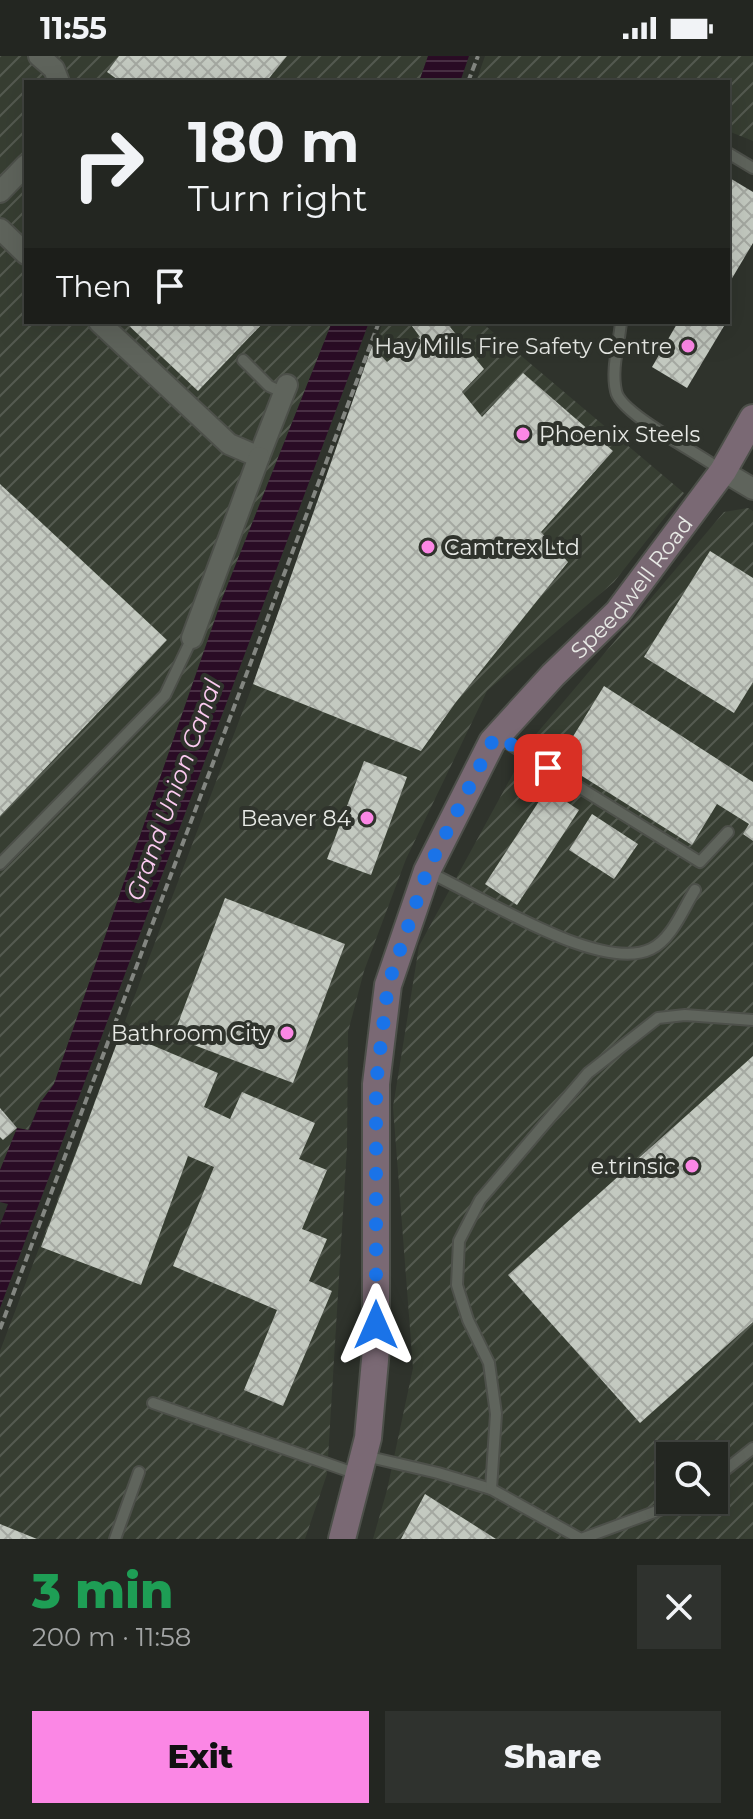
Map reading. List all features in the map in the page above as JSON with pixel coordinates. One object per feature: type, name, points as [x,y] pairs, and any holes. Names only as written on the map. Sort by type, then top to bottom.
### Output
[{"type":"street","points":[[39,56],[54,69],[58,80]]},
{"type":"street","points":[[0,192],[24,167]]},
{"type":"street","points":[[0,229],[24,252]]},
{"type":"street","points":[[101,324],[229,444],[259,457]]},
{"type":"street","points":[[192,638],[286,389]]},
{"type":"street","name":"Speedwell Road","points":[[342,1539],[368,1438],[376,1349],[376,1084],[388,985],[427,871],[495,739],[553,675],[618,612],[723,471],[753,418]]},
{"type":"street","points":[[723,471],[753,489]]},
{"type":"lane","points":[[730,154],[753,168]]},
{"type":"lane","points":[[621,324],[614,368],[616,395],[628,411],[723,471]]},
{"type":"lane","points":[[243,360],[269,386],[286,389]]},
{"type":"lane","points":[[0,864],[165,695],[192,638]]},
{"type":"lane","points":[[495,739],[700,862],[728,832]]},
{"type":"lane","points":[[427,871],[515,917],[588,948],[620,955],[650,950],[666,939],[695,890]]},
{"type":"lane","points":[[491,1489],[496,1414],[489,1363],[468,1320],[457,1285],[459,1241],[480,1200],[588,1073],[658,1018],[685,1015],[753,1020]]},
{"type":"lane","points":[[153,1403],[361,1465],[438,1473],[491,1489],[581,1539],[656,1511]]},
{"type":"lane","points":[[728,1468],[753,1448]]},
{"type":"lane","points":[[115,1539],[139,1472]]},
{"type":"path","points":[[469,80],[478,56]]},
{"type":"path","points":[[0,1329],[378,324]]},
{"type":"shaded area","points":[[0,56],[428,56],[420,80],[24,80],[24,324],[331,324],[222,599],[54,1084],[0,1171]]},
{"type":"shaded area","points":[[485,56],[753,56],[753,141],[730,132],[730,80],[477,80]]},
{"type":"shaded area","points":[[382,324],[483,324],[684,493],[614,582],[487,691],[406,859],[364,971],[348,1032],[347,1147],[327,1474],[305,1539],[0,1539],[0,1351],[253,684]]},
{"type":"shaded area","points":[[748,508],[753,511],[753,1539],[373,1539],[387,1490],[413,1368],[393,1107],[419,946],[532,739],[724,512]]},
{"type":"water","points":[[428,56],[469,56],[461,80],[420,80]]},
{"type":"water","name":"Grand Union Canal","points":[[331,324],[368,324],[0,1308],[0,1225],[8,1204],[0,1202],[0,1170],[17,1128],[29,1130],[40,1103],[54,1084],[222,599]]},
{"type":"building","points":[[119,56],[287,56],[268,80],[118,80],[107,72]]},
{"type":"building","points":[[730,178],[753,192],[753,243],[730,282]]},
{"type":"building","points":[[127,324],[262,324],[198,391]]},
{"type":"building","name":"Camtrex Ltd","points":[[410,324],[448,324],[484,369],[462,392],[482,417],[523,373],[613,451],[541,532],[568,562],[456,702],[421,751],[253,684],[372,346],[387,362],[420,337]]},
{"type":"building","name":"Hay Mills Fire Safety Centre","points":[[677,324],[724,326],[687,388],[652,367]]},
{"type":"building","points":[[0,484],[167,640],[0,816]]},
{"type":"building","points":[[710,551],[753,578],[753,682],[734,713],[644,657]]},
{"type":"building","points":[[604,686],[753,782],[753,841],[743,834],[749,824],[717,804],[692,845],[558,761]]},
{"type":"building","name":"Beaver 84","points":[[364,761],[407,777],[371,875],[327,859]]},
{"type":"building","points":[[547,789],[579,810],[517,905],[485,884]]},
{"type":"building","points":[[592,814],[638,844],[614,879],[569,850]]},
{"type":"building","points":[[225,898],[345,944],[293,1083],[173,1037]]},
{"type":"building","points":[[121,1032],[218,1073],[204,1107],[230,1119],[242,1092],[315,1123],[299,1159],[327,1170],[302,1229],[327,1239],[309,1281],[332,1291],[283,1406],[244,1390],[277,1310],[173,1266],[214,1167],[188,1156],[141,1285],[41,1247]]},
{"type":"building","name":"e.trinsic","points":[[753,1056],[753,1322],[640,1423],[508,1275]]},
{"type":"building","points":[[0,1108],[17,1128],[3,1140],[0,1137]]},
{"type":"building","points":[[425,1494],[496,1539],[401,1539]]},
{"type":"building","points":[[0,1524],[37,1539],[0,1539]]},
{"type":"place","name":"Hay Mills Fire Safety Centre","points":[[688,346]]},
{"type":"place","name":"Phoenix Steels","points":[[523,434]]},
{"type":"place","name":"Camtrex Ltd","points":[[428,547]]},
{"type":"place","name":"Beaver 84","points":[[367,818]]},
{"type":"place","name":"Bathroom City","points":[[287,1033]]},
{"type":"place","name":"e.trinsic","points":[[692,1166]]},
{"type":"route","points":[[376,1325],[376,1084],[388,985],[427,871],[492,742],[498,736],[548,768]]}]
